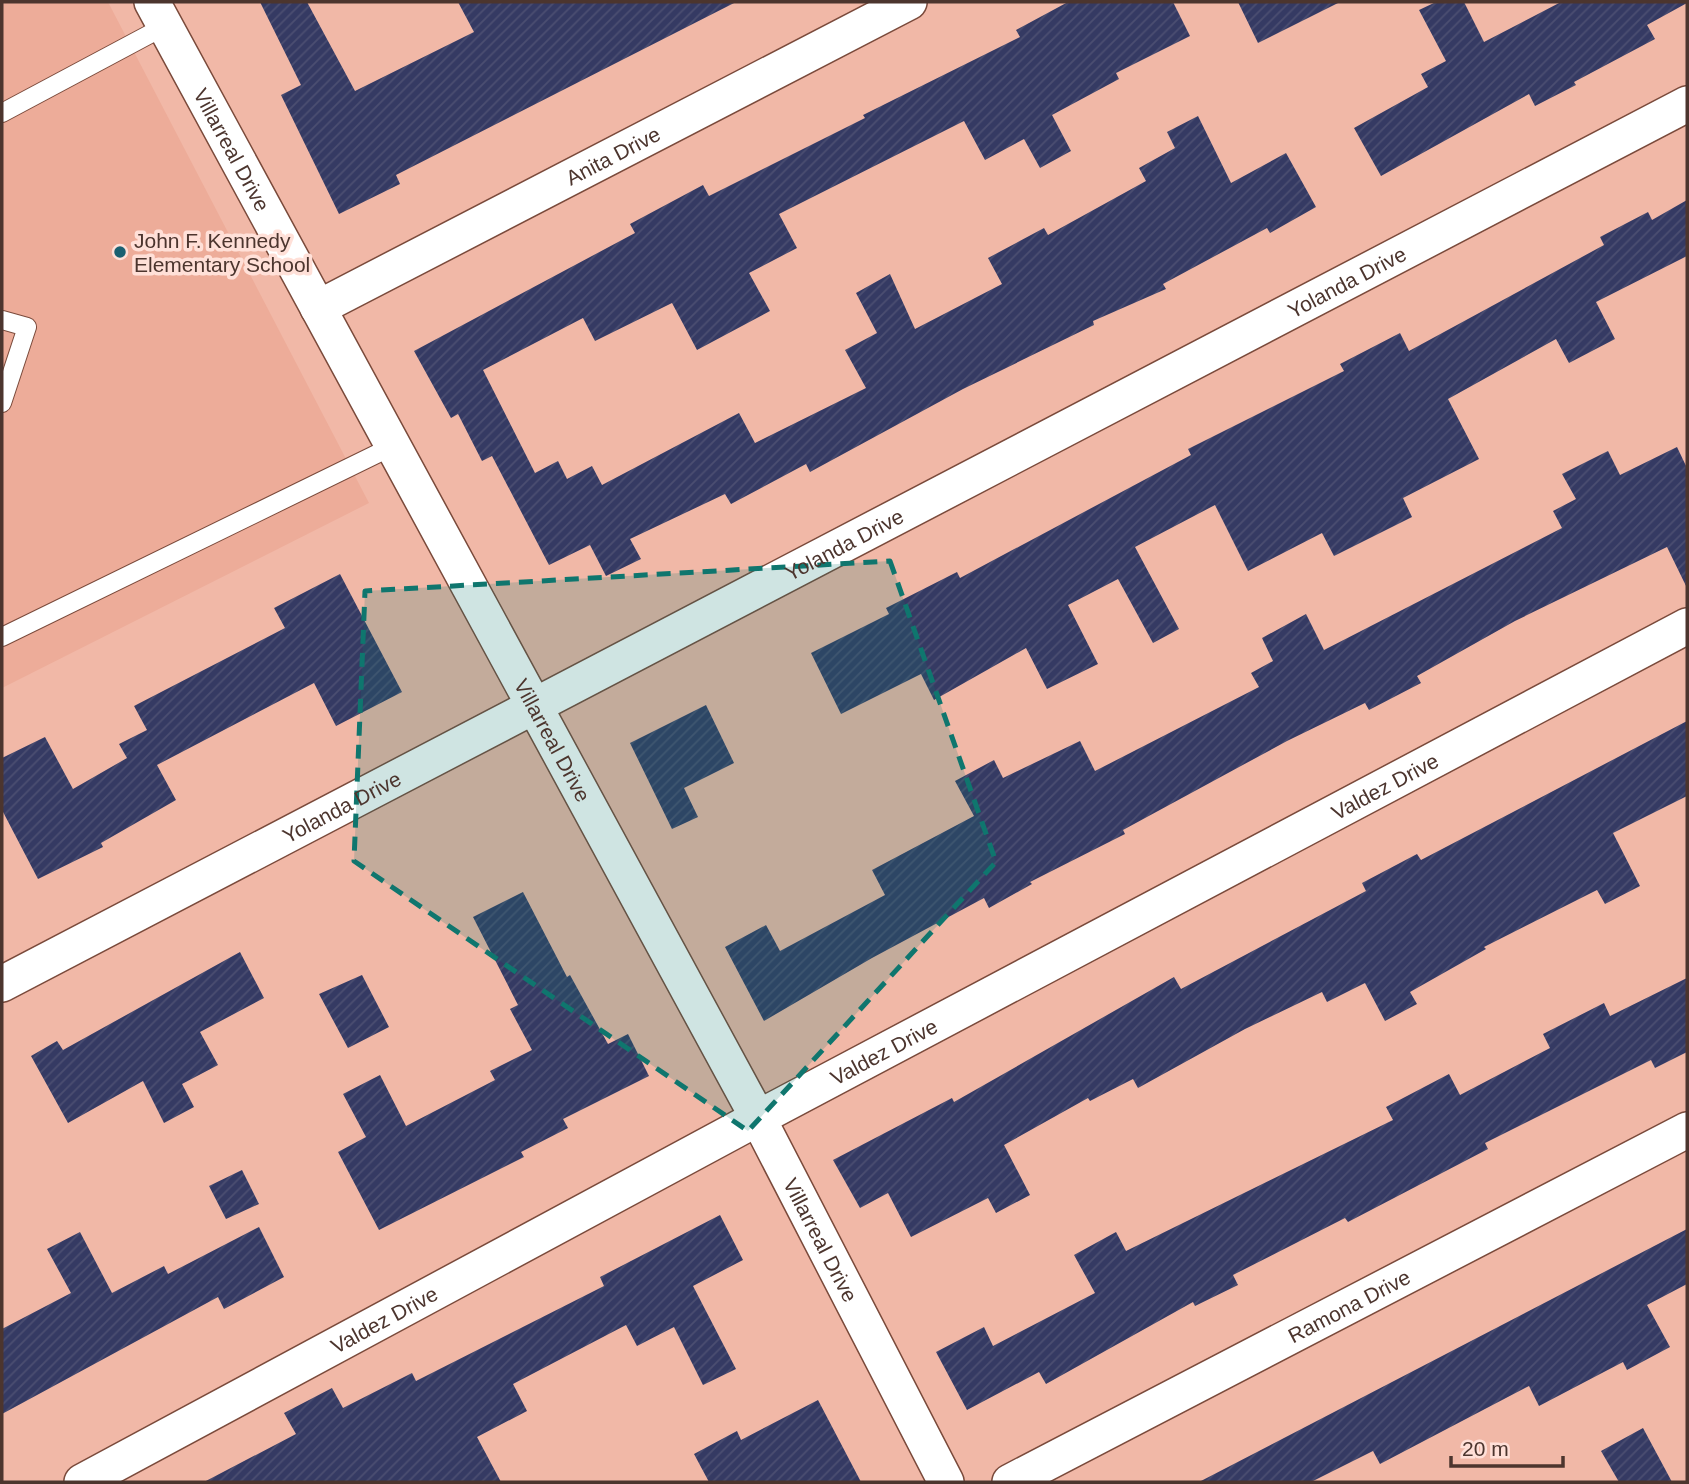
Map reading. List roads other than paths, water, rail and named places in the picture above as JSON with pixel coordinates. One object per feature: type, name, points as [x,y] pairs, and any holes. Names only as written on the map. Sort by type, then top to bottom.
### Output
[{"type":"street","name":"Anita Drive","points":[[318,308],[909,2]]},
{"type":"street","name":"Villarreal Drive","points":[[158,14],[758,1118],[946,1482]]},
{"type":"street","name":"Yolanda Drive","points":[[2,984],[1687,104]]},
{"type":"street","name":"Valdez Drive","points":[[82,1482],[758,1118],[1687,626]]},
{"type":"street","name":"Ramona Drive","points":[[1010,1482],[1687,1130]]},
{"type":"lane","points":[[2,113],[158,14]]},
{"type":"lane","points":[[2,320],[27,327],[2,403]]},
{"type":"lane","points":[[2,637],[393,446]]},
{"type":"place","name":"John F. Kennedy Elementary School","points":[[120,252]]}]
